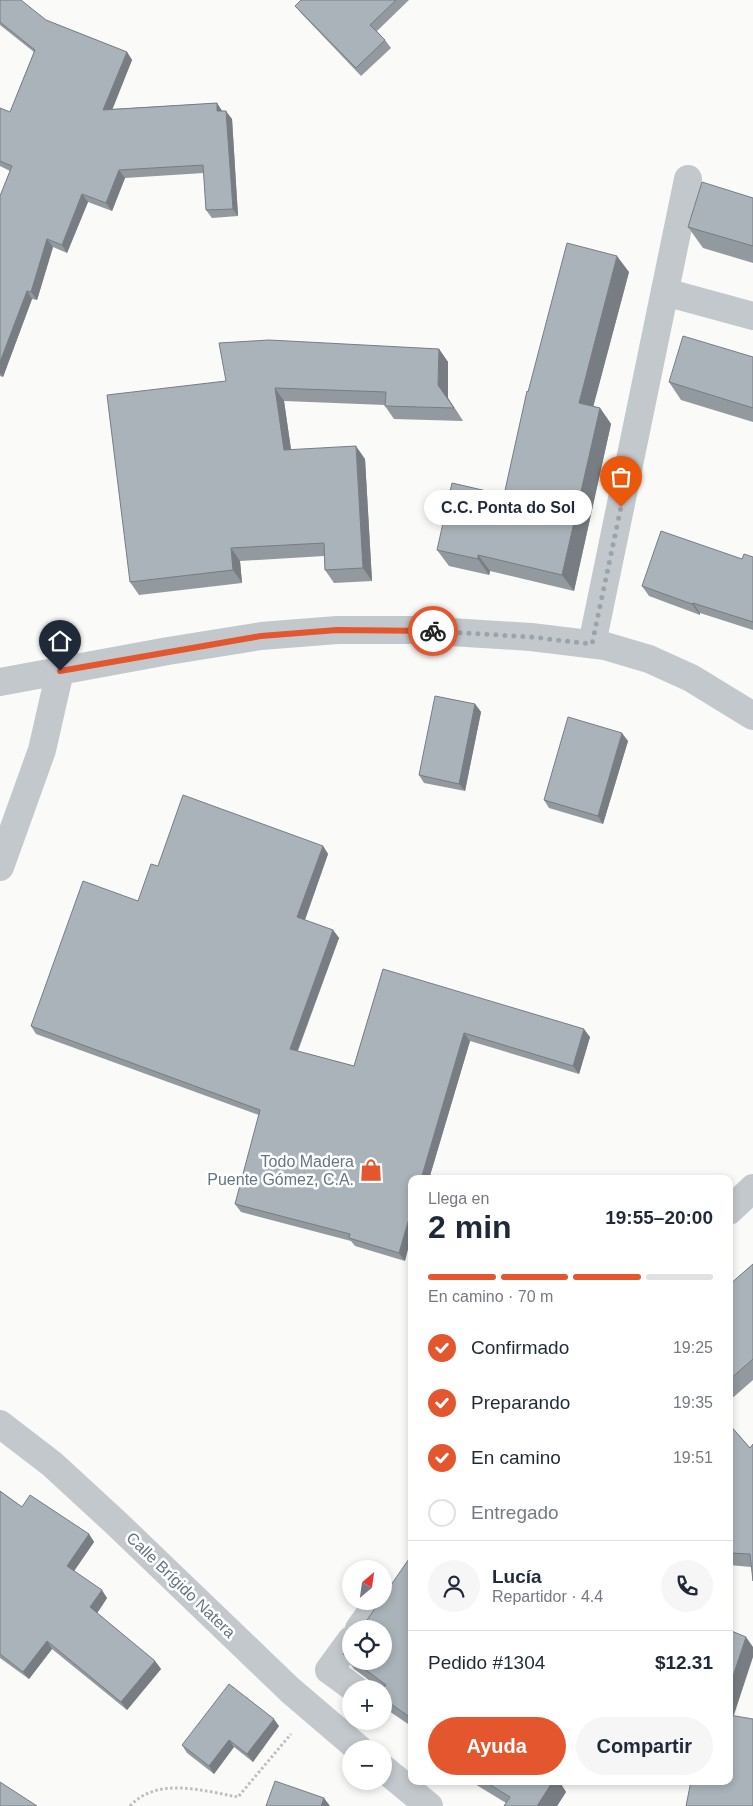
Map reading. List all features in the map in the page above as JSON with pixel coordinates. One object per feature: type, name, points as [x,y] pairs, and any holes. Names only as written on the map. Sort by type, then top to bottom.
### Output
[{"type":"street","points":[[592,644],[688,178]]},
{"type":"street","points":[[665,292],[753,316]]},
{"type":"street","points":[[0,682],[261,636],[337,630],[419,630],[531,637],[605,646],[650,659],[691,678],[753,716]]},
{"type":"street","points":[[0,867],[42,750],[60,671]]},
{"type":"street","points":[[733,1207],[753,1188]]},
{"type":"street","name":"Calle Brígido Natera","points":[[0,1424],[52,1464],[73,1483],[290,1690],[348,1740]]},
{"type":"street","points":[[342,1652],[329,1670],[343,1680]]},
{"type":"street","points":[[314,1711],[342,1689]]},
{"type":"street","points":[[392,1776],[428,1806]]},
{"type":"path","points":[[130,1806],[147,1792],[165,1788],[188,1788],[238,1797],[314,1711]]},
{"type":"building","points":[[0,0],[21,0],[46,20],[127,52],[103,110],[217,103],[217,111],[226,111],[233,209],[206,210],[203,165],[119,170],[106,203],[82,194],[62,245],[47,239],[31,292],[27,291],[0,362],[0,196],[12,166],[0,161],[0,108],[10,112],[35,50],[0,22]]},
{"type":"building","points":[[301,0],[396,0],[370,25],[385,40],[356,68],[295,6]]},
{"type":"building","points":[[702,182],[753,198],[753,246],[688,227]]},
{"type":"building","points":[[567,243],[617,256],[579,403],[600,408],[562,575],[478,555],[478,559],[437,550],[452,483],[504,495],[527,391]]},
{"type":"building","points":[[683,336],[753,357],[753,408],[669,382]]},
{"type":"building","points":[[269,340],[439,349],[438,385],[454,408],[385,406],[386,392],[275,388],[284,450],[356,446],[363,568],[325,570],[324,543],[231,548],[233,570],[130,582],[107,395],[226,381],[219,343]]},
{"type":"building","points":[[661,531],[742,559],[744,554],[753,557],[753,622],[692,604],[642,586]]},
{"type":"building","points":[[435,696],[475,704],[459,784],[419,775]]},
{"type":"building","points":[[568,717],[622,733],[598,816],[544,800]]},
{"type":"building","points":[[183,795],[323,846],[297,917],[333,930],[290,1049],[354,1066],[383,969],[584,1029],[573,1066],[464,1033],[422,1175],[408,1175],[408,1222],[399,1253],[349,1238],[350,1234],[235,1204],[260,1110],[31,1026],[83,881],[138,901],[151,864],[158,866]]},
{"type":"building","points":[[753,1264],[753,1359],[733,1376],[733,1282]]},
{"type":"building","points":[[733,1429],[750,1448],[753,1444],[753,1581],[750,1554],[733,1553]]},
{"type":"building","points":[[0,1491],[22,1507],[30,1495],[89,1534],[67,1566],[102,1590],[90,1607],[155,1661],[121,1702],[47,1641],[23,1672],[0,1654]]},
{"type":"building","points":[[408,1560],[408,1716],[392,1705],[392,1680],[379,1680],[366,1670],[392,1670],[392,1620],[367,1620],[374,1610],[392,1610],[392,1583]]},
{"type":"building","points":[[733,1632],[746,1637],[733,1676]]},
{"type":"building","points":[[229,1684],[274,1719],[247,1754],[229,1740],[209,1766],[182,1745]]},
{"type":"building","points":[[733,1716],[753,1719],[753,1806],[686,1806],[690,1785],[733,1785]]},
{"type":"building","points":[[275,1781],[324,1798],[321,1806],[266,1806]]},
{"type":"building","points":[[0,1782],[37,1806],[0,1806]]},
{"type":"building","points":[[490,1785],[550,1785],[537,1806],[504,1806],[510,1797]]},
{"type":"way so far","points":[[433,631],[531,637],[592,644],[621,507]]},
{"type":"place","name":"C.C. Ponta do Sol","points":[[621,507]]},
{"type":"place","name":"Todo Madera Puente Gómez, C.A.","points":[[371,1170]]},
{"type":"route","points":[[60,671],[261,636],[337,630],[433,631]]}]
